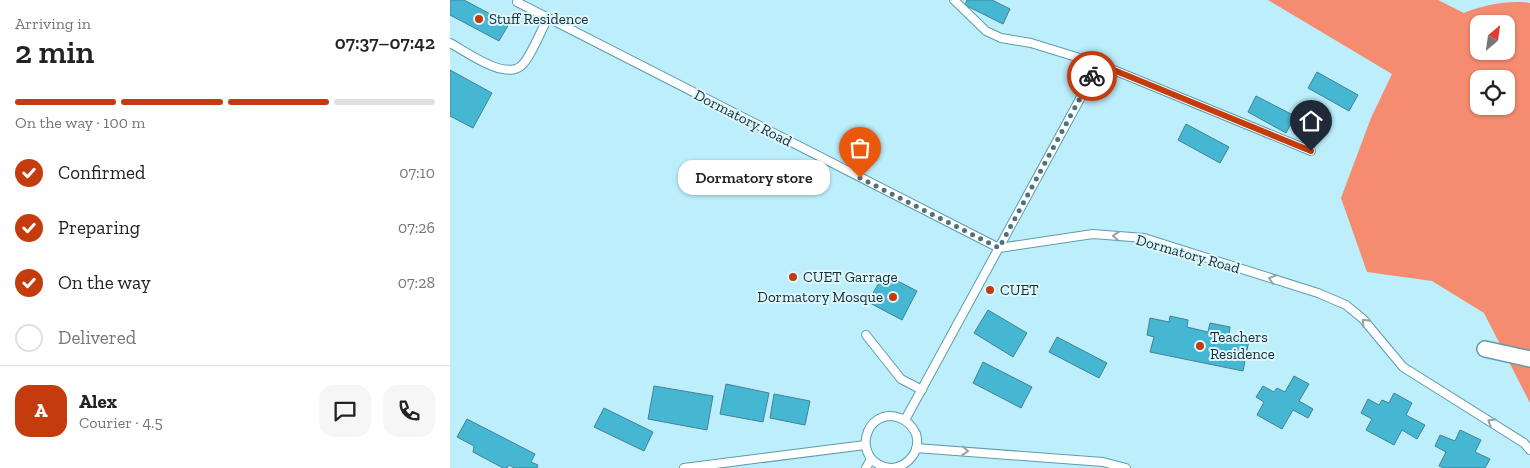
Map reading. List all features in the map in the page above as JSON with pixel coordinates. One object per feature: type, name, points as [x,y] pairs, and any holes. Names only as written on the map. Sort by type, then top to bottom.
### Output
[{"type":"street","points":[[1485,349],[1530,359]]},
{"type":"lane","points":[[954,0],[962,10],[986,31],[1001,38],[1031,43],[1099,64],[1311,151]]},
{"type":"lane","name":"Dormatory Road","points":[[517,2],[999,248],[1094,234],[1144,238],[1318,293],[1346,304],[1363,319],[1403,367],[1524,443],[1530,450]]},
{"type":"lane","points":[[450,43],[500,70],[512,71],[522,66],[548,18]]},
{"type":"lane","points":[[905,420],[1099,64]]},
{"type":"lane","points":[[866,335],[901,379],[922,390]]},
{"type":"lane","points":[[889,416],[905,420],[915,432],[916,448],[905,464],[891,468],[877,464],[871,459],[865,445],[865,437],[874,422],[889,416]]},
{"type":"lane","points":[[684,468],[865,445]]},
{"type":"lane","points":[[916,448],[1103,462],[1126,468]]},
{"type":"lane","points":[[866,468],[871,459]]},
{"type":"shaded area","points":[[1268,0],[1438,0],[1464,13],[1497,4],[1530,3],[1530,403],[1484,313],[1432,281],[1367,272],[1341,198],[1371,118],[1392,74]]},
{"type":"building","name":"Stuff Residence","points":[[450,0],[464,0],[509,24],[499,41],[450,15]]},
{"type":"building","points":[[967,0],[992,0],[1010,9],[1003,24],[965,5]]},
{"type":"building","points":[[450,70],[492,93],[473,128],[450,116]]},
{"type":"building","points":[[1317,72],[1358,95],[1349,111],[1308,88]]},
{"type":"building","points":[[1256,96],[1295,116],[1286,133],[1248,112]]},
{"type":"building","points":[[1186,124],[1229,147],[1220,163],[1178,140]]},
{"type":"building","name":"Dormatory Mosque","points":[[884,274],[917,291],[902,320],[868,302]]},
{"type":"building","points":[[988,310],[1027,333],[1013,357],[974,333]]},
{"type":"building","name":"Teachers Residence","points":[[1170,316],[1188,320],[1187,327],[1208,332],[1210,323],[1230,327],[1229,335],[1249,340],[1243,371],[1150,352],[1154,337],[1147,335],[1150,318],[1169,322]]},
{"type":"building","points":[[1057,337],[1107,363],[1099,378],[1049,352]]},
{"type":"building","points":[[983,362],[1032,387],[1021,408],[973,383]]},
{"type":"building","name":"Teachers Residence","points":[[1294,376],[1309,384],[1299,401],[1313,409],[1308,418],[1293,410],[1282,429],[1257,415],[1264,402],[1256,397],[1263,386],[1274,392],[1277,388],[1285,392]]},
{"type":"building","points":[[726,384],[769,393],[763,422],[720,414]]},
{"type":"building","points":[[654,386],[713,396],[707,430],[648,419]]},
{"type":"building","points":[[1394,393],[1412,403],[1406,415],[1425,425],[1417,439],[1402,430],[1394,445],[1366,430],[1372,419],[1361,413],[1368,399],[1379,405],[1382,400],[1389,403]]},
{"type":"building","points":[[774,394],[810,401],[805,425],[770,418]]},
{"type":"building","points":[[604,408],[653,432],[644,451],[594,427]]},
{"type":"building","points":[[467,419],[535,454],[531,462],[538,465],[537,468],[514,468],[509,465],[507,468],[503,468],[473,452],[474,446],[457,437]]},
{"type":"building","points":[[1460,430],[1481,440],[1475,452],[1490,459],[1485,468],[1444,468],[1439,466],[1446,452],[1435,446],[1440,435],[1455,441]]},
{"type":"way so far","points":[[860,178],[999,248],[1092,76]]},
{"type":"place","name":"Stuff Residence","points":[[479,19]]},
{"type":"place","name":"Dormatory store","points":[[860,178]]},
{"type":"place","name":"CUET Garrage","points":[[793,277]]},
{"type":"place","name":"CUET","points":[[990,290]]},
{"type":"place","name":"Dormatory Mosque","points":[[893,297]]},
{"type":"place","name":"Teachers Residence","points":[[1200,346]]},
{"type":"route","points":[[1092,76],[1099,64],[1311,151]]}]
